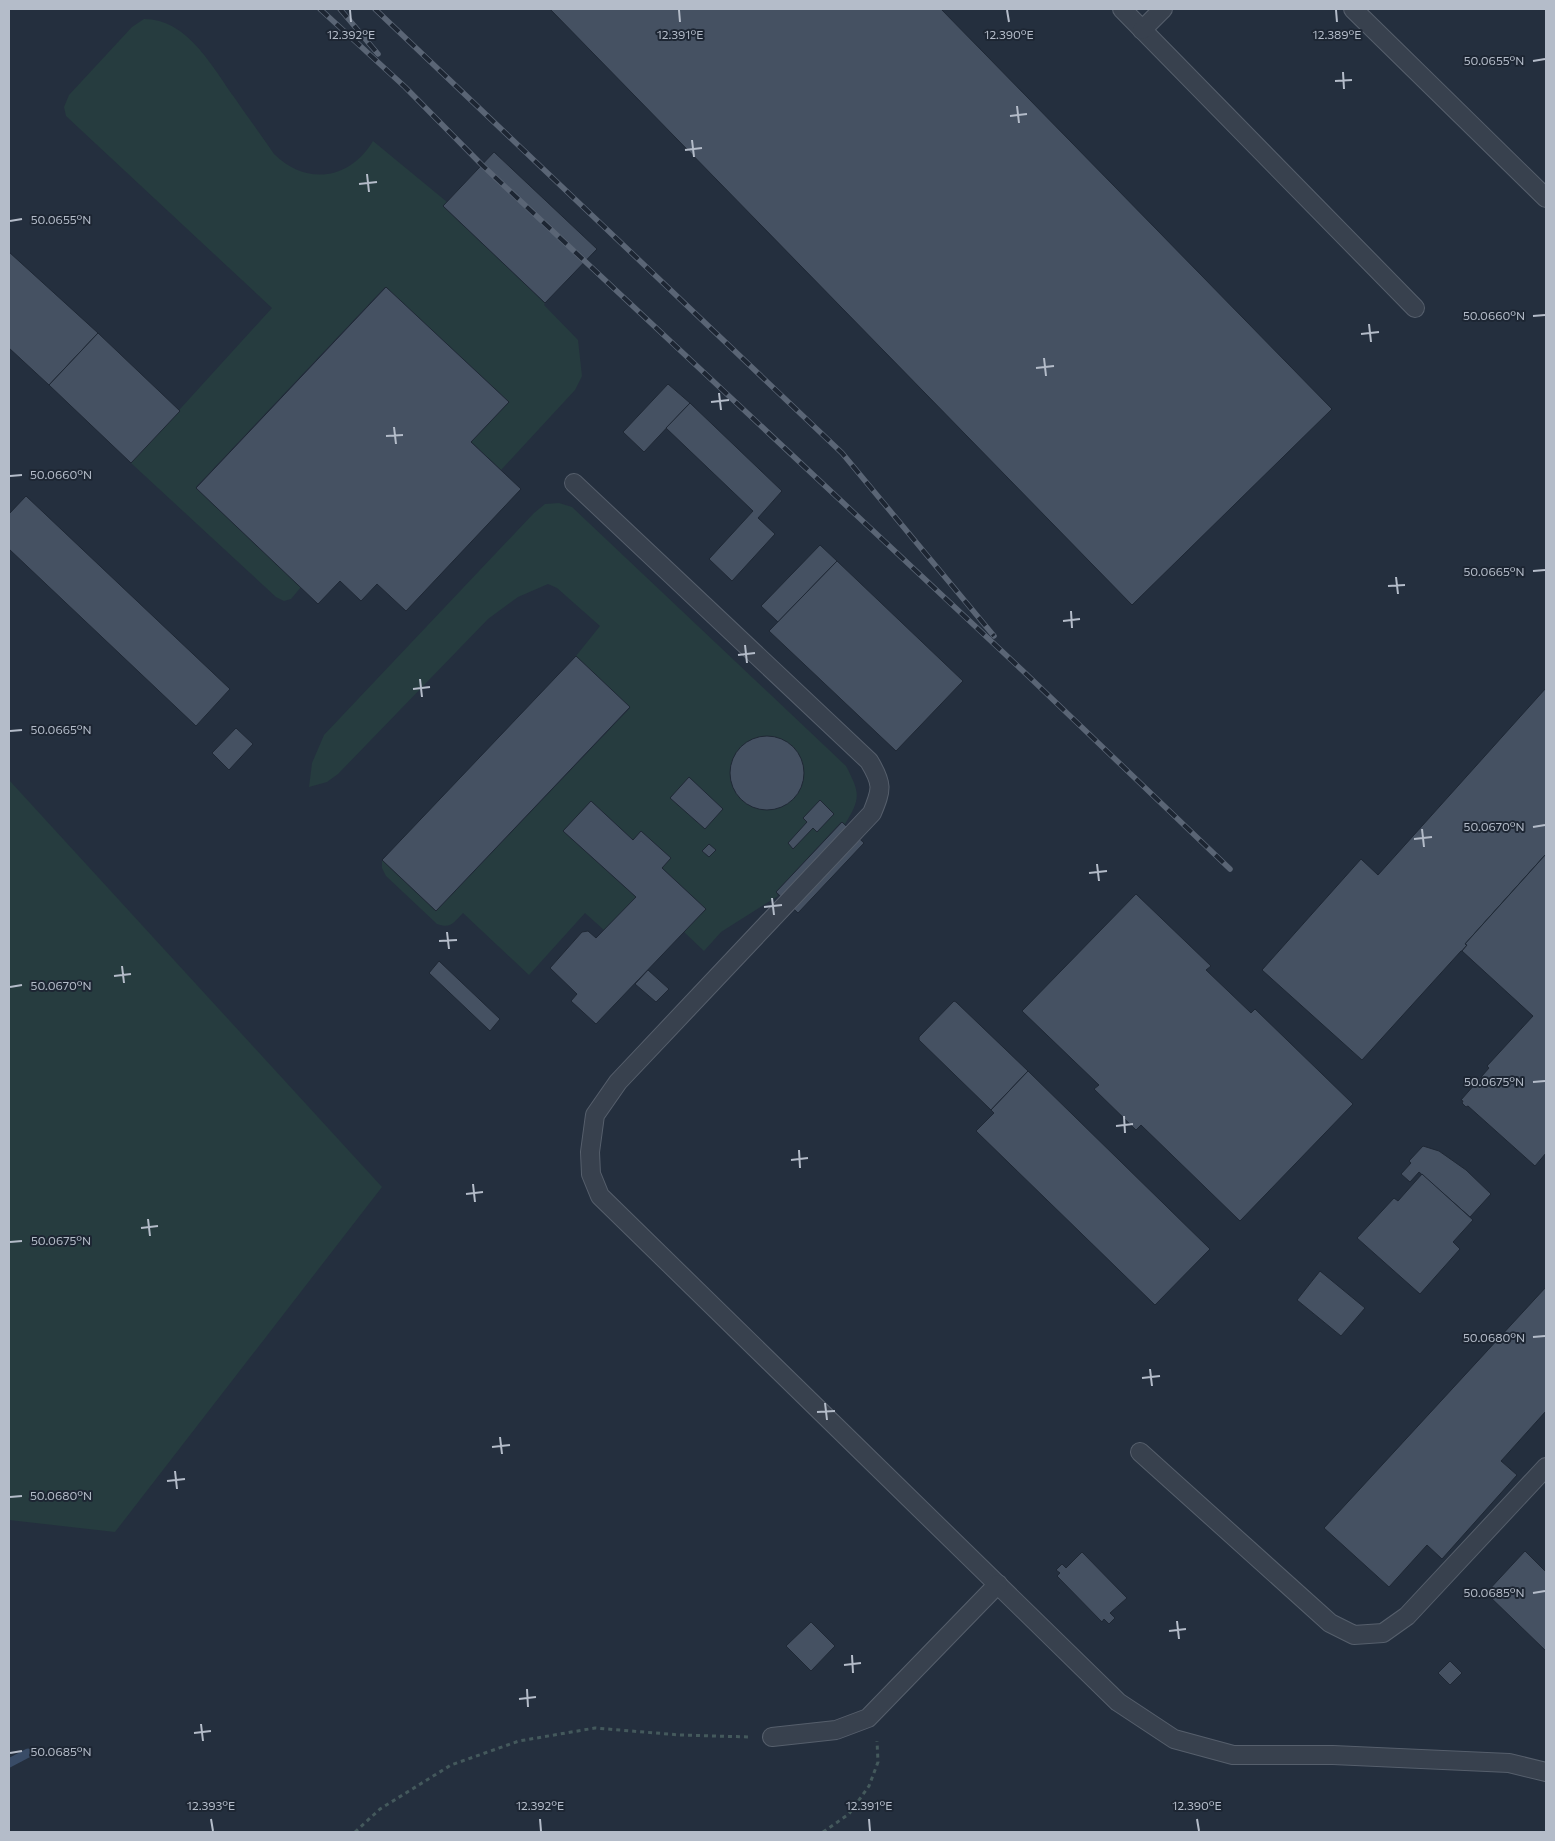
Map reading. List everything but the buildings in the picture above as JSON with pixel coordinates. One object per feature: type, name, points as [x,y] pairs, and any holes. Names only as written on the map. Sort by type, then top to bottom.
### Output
[{"type":"lane","points":[[1122,9],[1415,308]]},
{"type":"lane","points":[[1142,30],[1163,9]]},
{"type":"lane","points":[[1354,9],[1546,198]]},
{"type":"lane","points":[[574,483],[869,761],[878,776],[880,793],[872,813],[618,1082],[595,1115],[590,1152],[591,1174],[600,1196],[1118,1702],[1174,1739],[1233,1755],[1333,1756],[1509,1763],[1546,1772]]},
{"type":"lane","points":[[1140,1452],[1330,1622],[1354,1635],[1383,1633],[1407,1616],[1546,1467]]},
{"type":"lane","points":[[772,1737],[836,1730],[868,1718],[998,1584]]},
{"type":"path","points":[[823,1832],[849,1814],[869,1786],[878,1762],[877,1736],[868,1718]]},
{"type":"path","points":[[355,1832],[380,1809],[451,1765],[519,1741],[595,1728],[680,1735],[772,1737]]},
{"type":"green space","points":[[144,19],[159,21],[173,27],[197,46],[274,154],[286,164],[300,171],[313,174],[327,174],[340,171],[352,164],[363,154],[373,141],[447,202],[443,206],[545,303],[544,305],[578,340],[582,376],[575,390],[501,470],[471,442],[509,402],[385,287],[196,487],[301,587],[291,599],[284,601],[276,597],[131,463],[272,308],[66,116],[64,107],[69,95],[132,27]]},
{"type":"green space","points":[[559,503],[572,507],[846,766],[857,795],[854,808],[845,824],[841,822],[776,892],[778,896],[721,932],[704,951],[684,932],[706,909],[662,868],[670,858],[642,832],[633,840],[591,801],[563,831],[636,897],[604,930],[585,913],[529,975],[463,913],[449,925],[437,924],[386,876],[382,868],[382,860],[436,911],[630,708],[576,656],[600,626],[557,588],[548,584],[518,597],[488,619],[338,774],[327,782],[309,787],[312,763],[324,735],[534,513],[545,504]]},
{"type":"green space","points":[[9,780],[382,1187],[115,1532],[9,1520]]},
{"type":"waterway","points":[[9,1763],[28,1753]]},
{"type":"railway","points":[[320,9],[405,87],[482,165],[1023,671],[1230,869]]},
{"type":"railway","points":[[340,9],[378,54]]},
{"type":"railway","points":[[375,9],[842,453],[994,636]]}]
